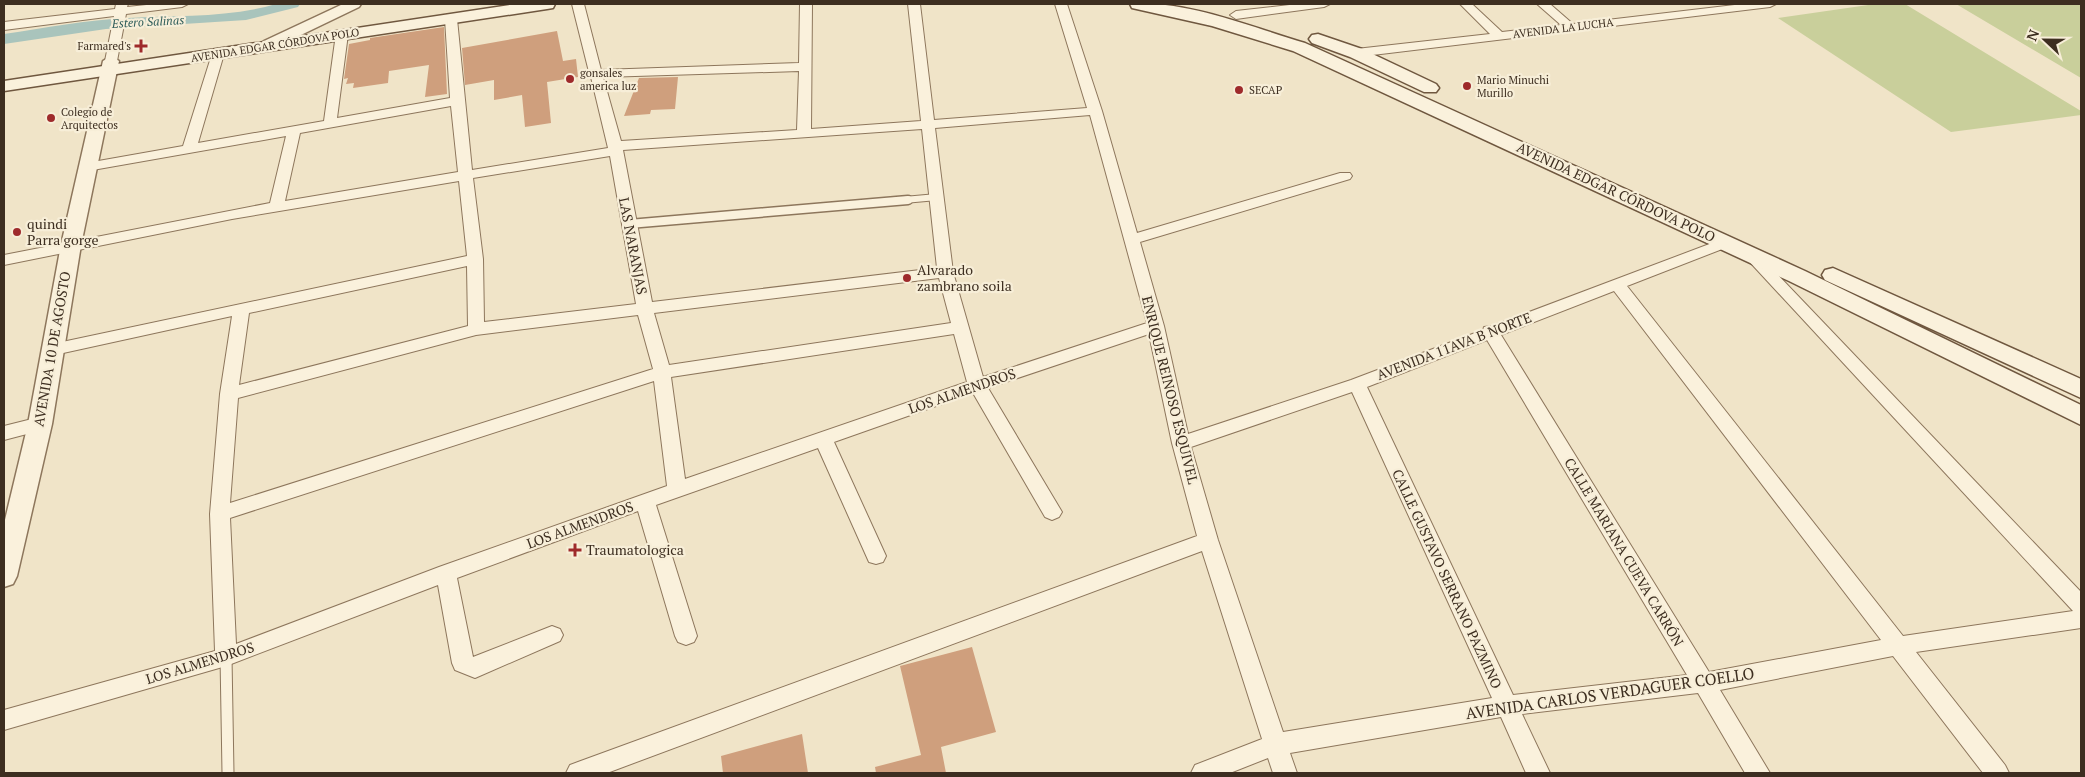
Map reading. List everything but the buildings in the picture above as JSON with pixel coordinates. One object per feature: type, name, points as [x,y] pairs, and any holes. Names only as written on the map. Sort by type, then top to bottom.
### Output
[{"type":"main road","name":"AVENIDA EDGAR CÓRDOVA POLO","points":[[4,86],[296,32],[482,4]]},
{"type":"main road","name":"AVENIDA EDGAR CÓRDOVA POLO","points":[[4,77],[218,54],[270,44],[547,4]]},
{"type":"main road","name":"AVENIDA EDGAR CÓRDOVA POLO","points":[[1138,4],[1217,22],[1299,47],[1750,254],[2079,416]]},
{"type":"main road","name":"AVENIDA EDGAR CÓRDOVA POLO","points":[[1188,4],[1294,31],[1356,53],[2081,389]]},
{"type":"street","points":[[4,26],[182,4]]},
{"type":"street","points":[[270,44],[354,4]]},
{"type":"street","name":"LAS NARANJAS","points":[[578,4],[594,74],[615,148],[645,309],[662,372],[677,490]]},
{"type":"street","points":[[804,132],[806,4]]},
{"type":"street","points":[[914,4],[946,272],[977,385],[1052,512]]},
{"type":"street","name":"ENRIQUE REINOSO ESQUIVEL","points":[[1061,4],[1095,111],[1156,326],[1181,444],[1208,540],[1277,744],[1285,773]]},
{"type":"street","points":[[1236,15],[1324,4]]},
{"type":"street","points":[[1466,4],[1500,36]]},
{"type":"street","points":[[1543,4],[1570,27]]},
{"type":"street","name":"AVENIDA LA LUCHA","points":[[1356,53],[1714,7],[1770,4]]},
{"type":"street","name":"AVENIDA 10 DE AGOSTO","points":[[4,576],[40,424],[71,245],[121,11]]},
{"type":"street","points":[[451,19],[457,102],[476,259],[476,329]]},
{"type":"street","points":[[330,124],[342,34]]},
{"type":"street","points":[[189,149],[218,54]]},
{"type":"street","points":[[594,74],[804,67]]},
{"type":"street","points":[[87,167],[457,102]]},
{"type":"street","points":[[4,260],[71,245],[276,207],[465,176],[615,148],[1095,111]]},
{"type":"street","points":[[276,207],[294,130]]},
{"type":"street","points":[[1132,239],[1345,176]]},
{"type":"street","name":"AVENIDA 11AVA B NORTE","points":[[1181,444],[1357,384],[1490,331],[1725,243]]},
{"type":"street","points":[[1750,254],[2081,606]]},
{"type":"street","points":[[54,349],[476,259]]},
{"type":"street","points":[[229,394],[476,329],[946,272]]},
{"type":"street","points":[[1616,285],[1997,773]]},
{"type":"street","points":[[226,657],[220,514],[229,394],[241,309]]},
{"type":"street","name":"LOS ALMENDROS","points":[[4,720],[226,657],[446,573],[645,501],[977,385],[1156,326]]},
{"type":"street","points":[[220,514],[662,372],[961,327]]},
{"type":"street","name":"CALLE MARIANA CUEVA CARRÓN","points":[[1490,331],[1758,773]]},
{"type":"street","name":"CALLE GUSTAVO SERRANO PAZMINO","points":[[1357,384],[1538,773]]},
{"type":"street","points":[[4,433],[40,424]]},
{"type":"street","points":[[824,440],[876,556]]},
{"type":"street","points":[[645,501],[686,636]]},
{"type":"street","points":[[578,773],[1208,540]]},
{"type":"street","points":[[446,573],[463,663],[469,667],[475,668],[552,635]]},
{"type":"street","name":"AVENIDA CARLOS VERDAGUER COELLO","points":[[1203,773],[1277,744],[1506,706],[1703,683],[1897,646],[2081,619]]},
{"type":"lane","points":[[629,224],[937,197]]},
{"type":"lane","points":[[226,657],[228,773]]},
{"type":"green space","points":[[1875,4],[1905,4],[2081,111],[2081,115],[1951,132],[1778,18]]},
{"type":"green space","points":[[1956,4],[2081,4],[2081,78]]},
{"type":"waterway","name":"Estero Salinas","points":[[4,39],[106,24],[223,18],[269,11],[292,4]]},
{"type":"place","name":"Farmared's","points":[[141,46]]},
{"type":"place","name":"gonsales america luz","points":[[570,79]]},
{"type":"place","name":"Mario Minuchi Murillo","points":[[1467,86]]},
{"type":"place","name":"SECAP","points":[[1239,90]]},
{"type":"place","name":"Colegio de Arquitectos","points":[[51,118]]},
{"type":"place","name":"quindi Parra gorge","points":[[17,232]]},
{"type":"place","name":"Alvarado zambrano soila","points":[[907,278]]},
{"type":"place","name":"Traumatologica","points":[[575,550]]}]
